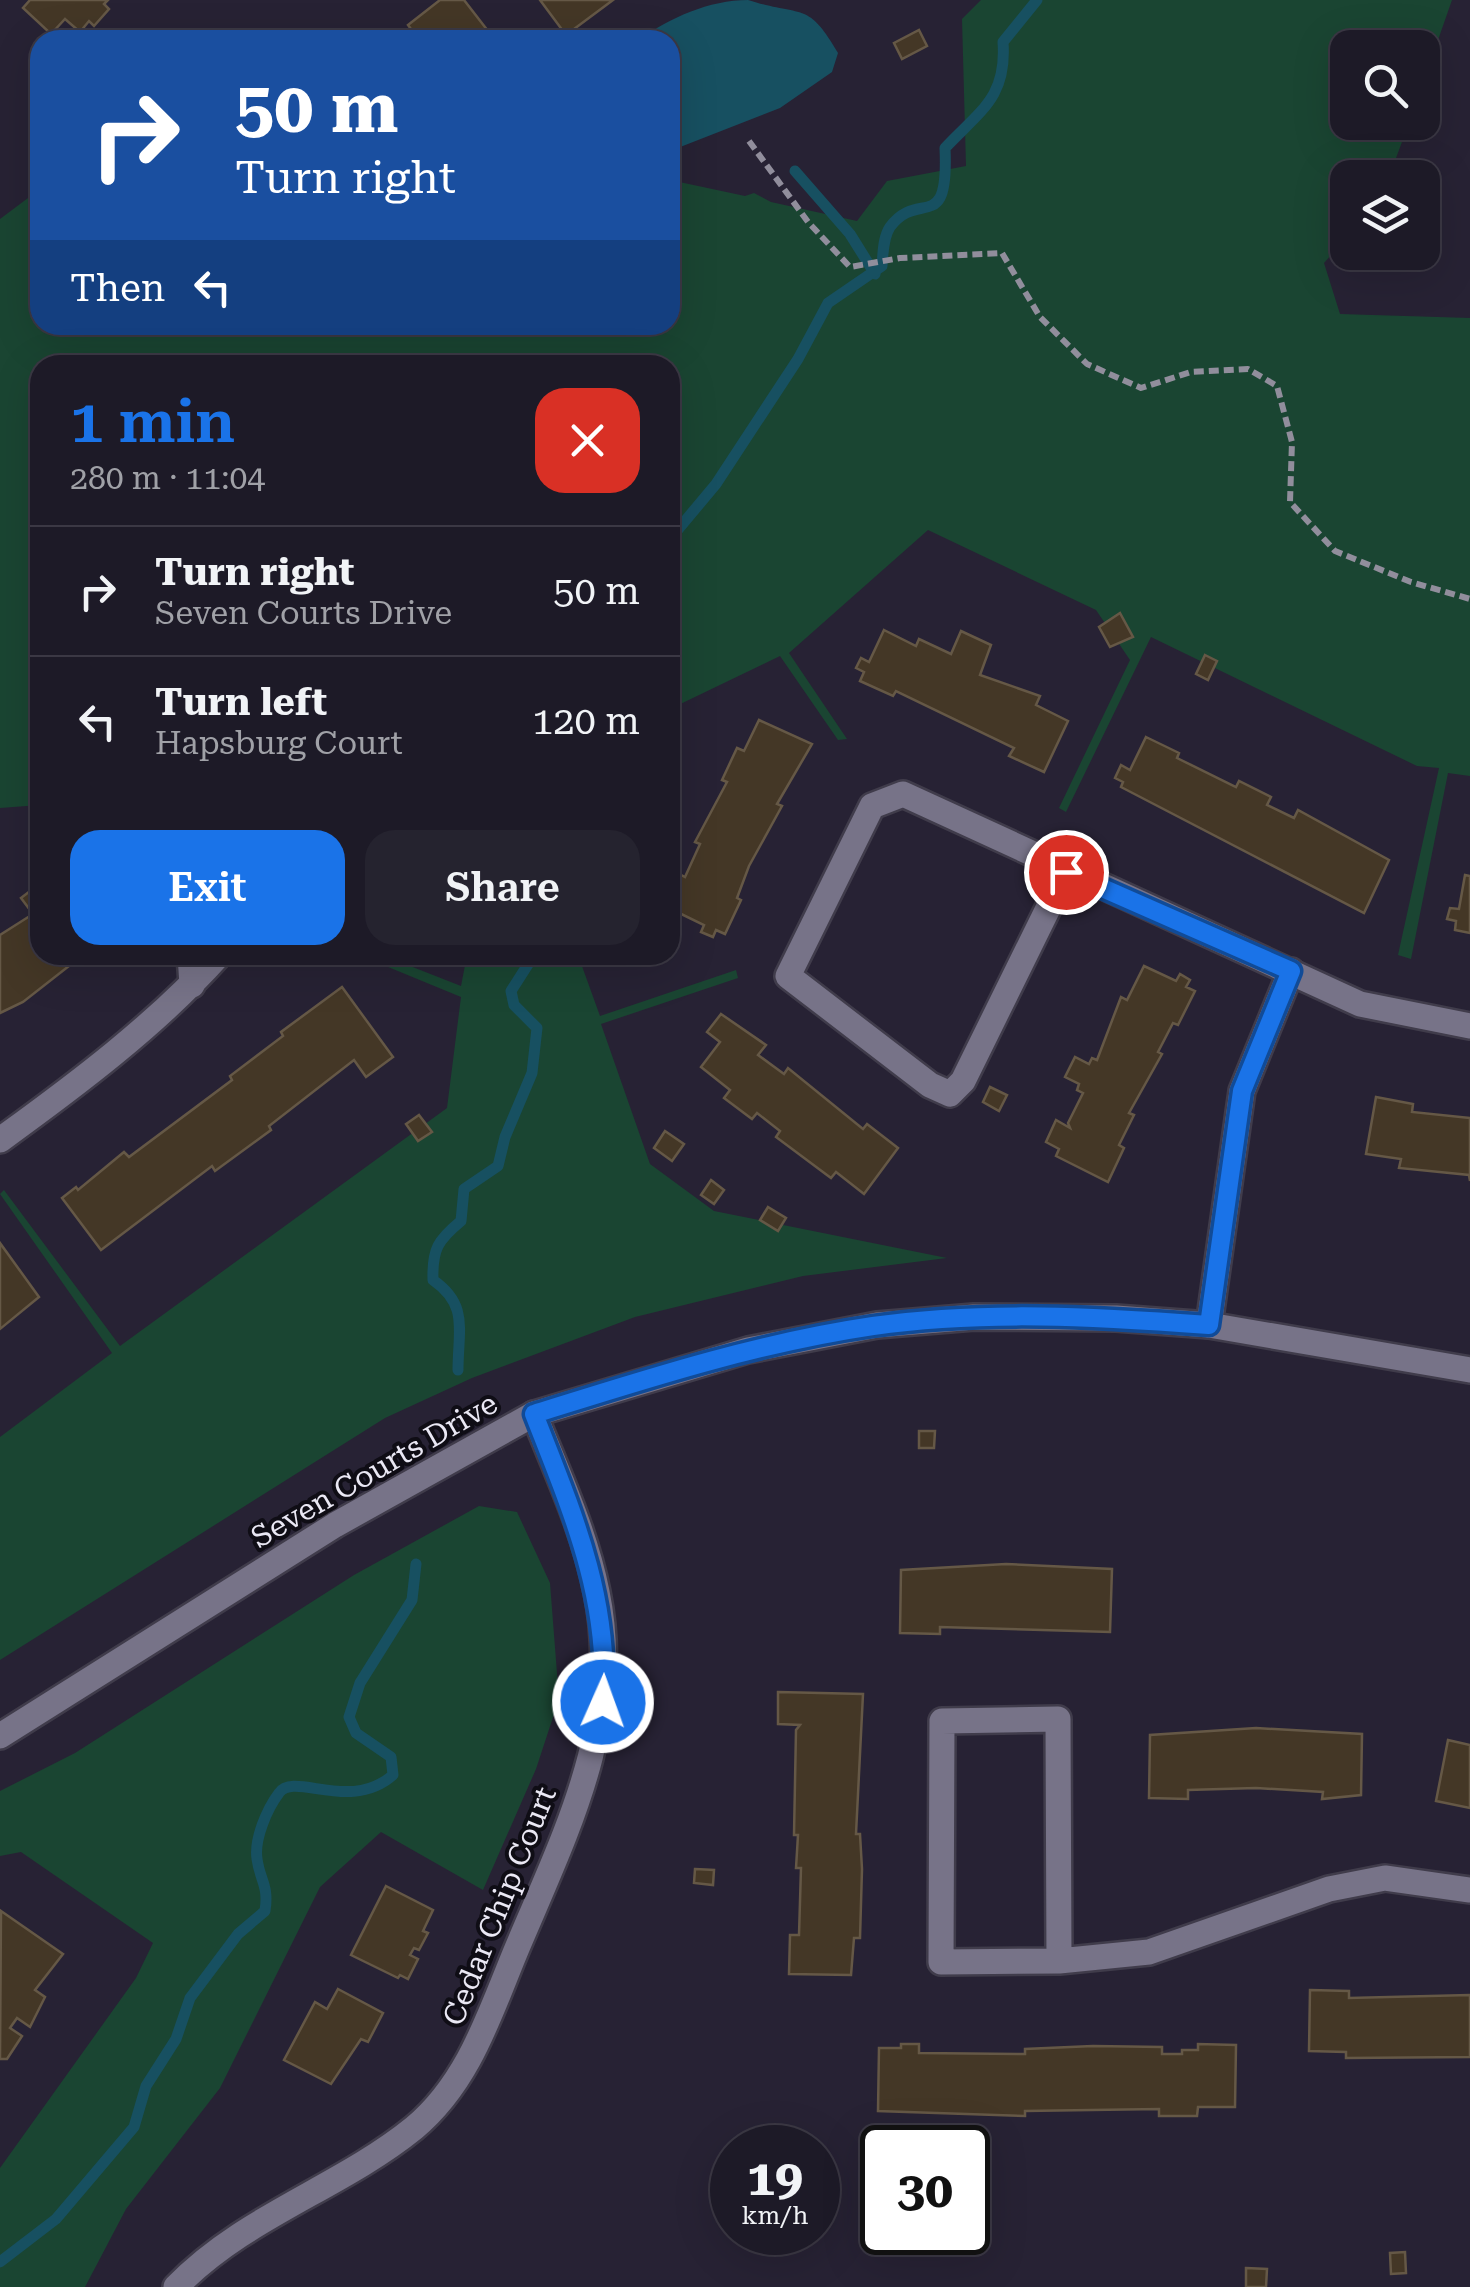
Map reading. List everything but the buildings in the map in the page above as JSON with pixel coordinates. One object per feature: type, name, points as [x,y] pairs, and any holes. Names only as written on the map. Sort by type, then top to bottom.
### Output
[{"type":"street","points":[[1066,872],[963,1082],[950,1094],[930,1085],[788,976],[872,806],[902,794],[1360,1004],[1470,1026]]},
{"type":"street","points":[[191,965],[192,985]]},
{"type":"street","points":[[0,1140],[192,985],[210,965]]},
{"type":"street","points":[[1209,1325],[1242,1091],[1291,971]]},
{"type":"street","name":"Seven Courts Drive","points":[[0,1736],[146,1648],[335,1525],[534,1414],[748,1350],[877,1325],[974,1317],[1116,1318],[1209,1325],[1470,1370]]},
{"type":"street","name":"Cedar Chip Court","points":[[176,2287],[208,2256],[412,2129],[437,2105],[476,2047],[575,1813],[597,1744],[605,1652],[598,1594],[581,1533],[534,1414]]},
{"type":"street","points":[[1059,1961],[1058,1719],[942,1721],[941,1962],[1059,1961],[1148,1952],[1329,1890],[1384,1878],[1470,1890]]},
{"type":"path","points":[[750,141],[808,222],[850,268],[900,258],[1002,254],[1040,317],[1087,364],[1141,388],[1191,372],[1248,369],[1278,386],[1292,442],[1290,502],[1335,551],[1411,582],[1470,598]]},
{"type":"green space","points":[[981,0],[1452,0],[1440,34],[1440,30],[1330,30],[1330,140],[1403,140],[1395,160],[1330,160],[1330,256],[1324,263],[1340,314],[1470,318],[1470,776],[1448,773],[1411,959],[1398,955],[1439,768],[1417,766],[1151,637],[1066,812],[1059,808],[1130,660],[1096,610],[928,530],[789,653],[847,739],[838,740],[780,656],[680,704],[680,355],[30,355],[30,806],[0,808],[0,219],[30,196],[30,335],[680,335],[680,182],[745,196],[754,193],[771,202],[857,221],[887,181],[966,166],[962,19]]},
{"type":"green space","points":[[383,965],[407,965],[461,986],[465,965],[582,965],[600,1016],[736,970],[738,978],[601,1024],[650,1164],[714,1211],[947,1258],[803,1276],[635,1317],[472,1378],[385,1418],[0,1660],[0,1437],[112,1353],[0,1194],[4,1190],[120,1346],[447,1108],[461,997]]},
{"type":"green space","points":[[479,1506],[517,1512],[550,1583],[559,1699],[536,1769],[483,1890],[381,1832],[320,1887],[220,2088],[126,2209],[85,2287],[0,2287],[0,2168],[136,1978],[153,1943],[21,1852],[0,1856],[0,1791],[75,1753],[354,1575]]},
{"type":"water","points":[[748,0],[811,18],[838,53],[832,72],[780,108],[680,147],[680,30],[654,30],[690,12]]},
{"type":"waterway","points":[[680,527],[716,484],[798,359],[828,303],[882,266],[886,236],[901,216],[937,202],[945,175],[945,148],[996,90],[1003,42],[1037,0]]},
{"type":"waterway","points":[[795,171],[850,234],[875,274]]},
{"type":"waterway","points":[[458,1370],[459,1319],[452,1299],[433,1280],[435,1253],[461,1221],[464,1189],[498,1166],[505,1137],[532,1073],[537,1028],[514,1005],[511,991],[528,965]]},
{"type":"waterway","points":[[0,2262],[56,2219],[134,2127],[146,2086],[176,2039],[190,1998],[238,1934],[265,1911],[257,1842],[279,1793],[286,1787],[297,1786],[359,1791],[393,1775],[391,1757],[356,1733],[349,1717],[360,1683],[412,1600],[416,1564]]},
{"type":"route","points":[[603,1702],[605,1652],[598,1594],[581,1533],[534,1414],[748,1350],[877,1325],[974,1317],[1116,1318],[1209,1325],[1242,1091],[1291,971],[1066,872]]}]
